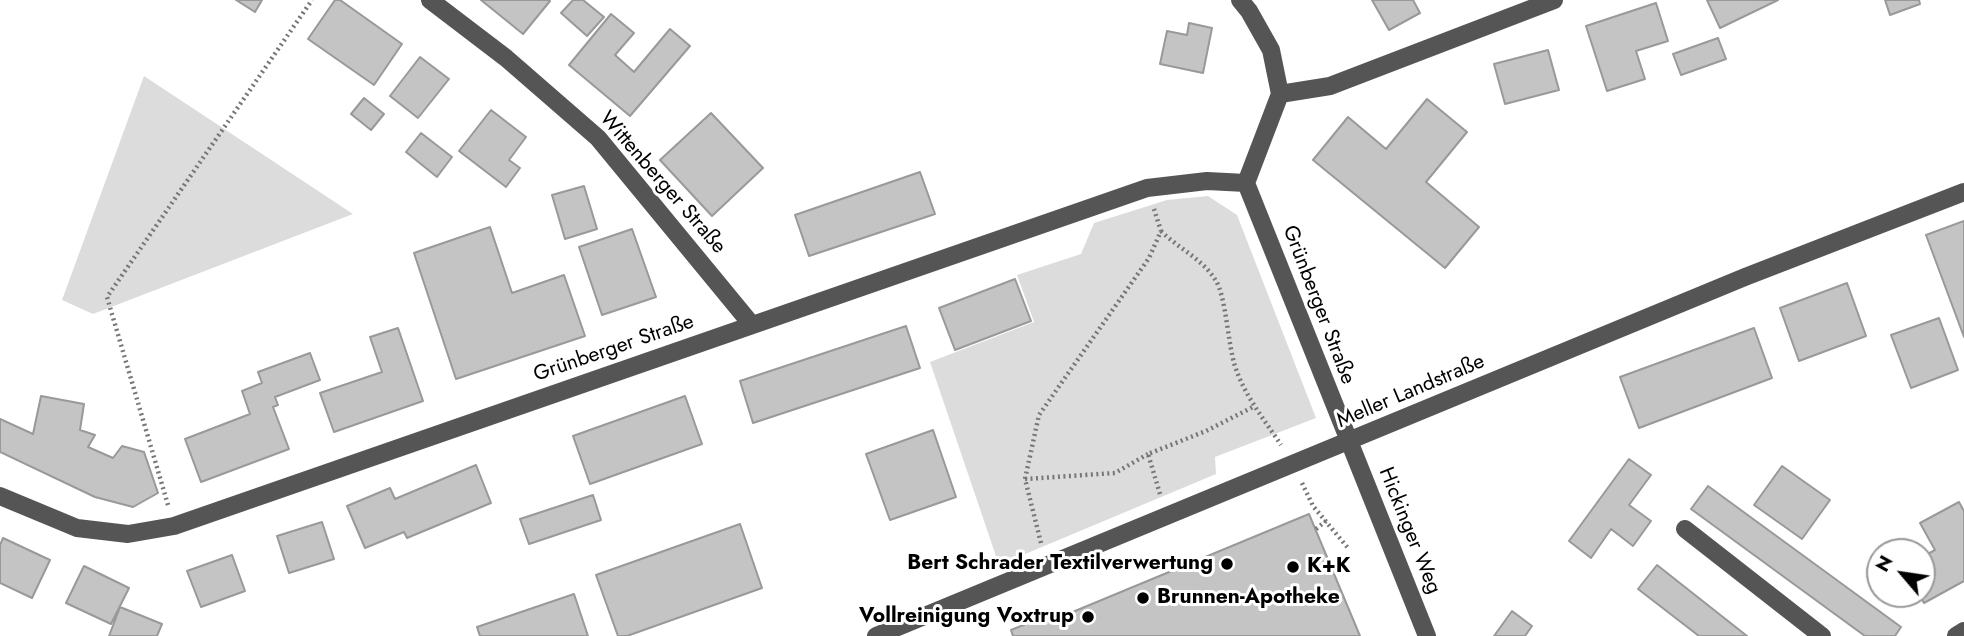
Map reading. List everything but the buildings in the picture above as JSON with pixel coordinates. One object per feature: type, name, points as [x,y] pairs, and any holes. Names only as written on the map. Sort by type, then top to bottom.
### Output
[{"type":"street","name":"Wittenberger Straße","points":[[429,0],[506,58],[598,138],[752,325]]},
{"type":"street","points":[[1240,0],[1271,50],[1280,94],[1246,183]]},
{"type":"street","points":[[1280,94],[1330,86],[1554,0]]},
{"type":"street","name":"Grünberger Straße","points":[[0,496],[77,527],[128,534],[174,526],[1147,188],[1207,181],[1246,183],[1348,443]]},
{"type":"street","name":"Meller Landstraße","points":[[876,636],[1745,277],[1964,192]]},
{"type":"street","name":"Hickinger Weg","points":[[1348,443],[1427,636]]},
{"type":"street","points":[[1685,529],[1822,636]]},
{"type":"street","points":[[1956,636],[1964,631]]},
{"type":"path","points":[[174,526],[107,298],[312,0]]},
{"type":"path","points":[[1147,188],[1161,231],[1173,243],[1200,261],[1218,283],[1234,364],[1243,389],[1295,465],[1312,506],[1348,548]]},
{"type":"path","points":[[1048,566],[1034,522],[1025,479],[1039,415],[1149,258],[1161,231]]},
{"type":"path","points":[[1025,479],[1115,473],[1147,454],[1206,431],[1255,406]]},
{"type":"path","points":[[1147,454],[1168,517]]},
{"type":"path","points":[[1316,529],[1326,522]]},
{"type":"shaded area","points":[[144,76],[353,214],[93,314],[62,300]]},
{"type":"shaded area","points":[[1208,196],[1237,215],[1316,418],[1215,457],[1216,474],[999,565],[930,362],[1034,322],[1017,275],[1081,254],[1094,223],[1167,200]]},
{"type":"place","name":"Bert Schrader Textilverwertung","points":[[1227,564]]},
{"type":"place","name":"K+K","points":[[1293,567]]},
{"type":"place","name":"Brunnen-Apotheke","points":[[1143,598]]},
{"type":"place","name":"Vollreinigung Voxtrup","points":[[1088,617]]}]
